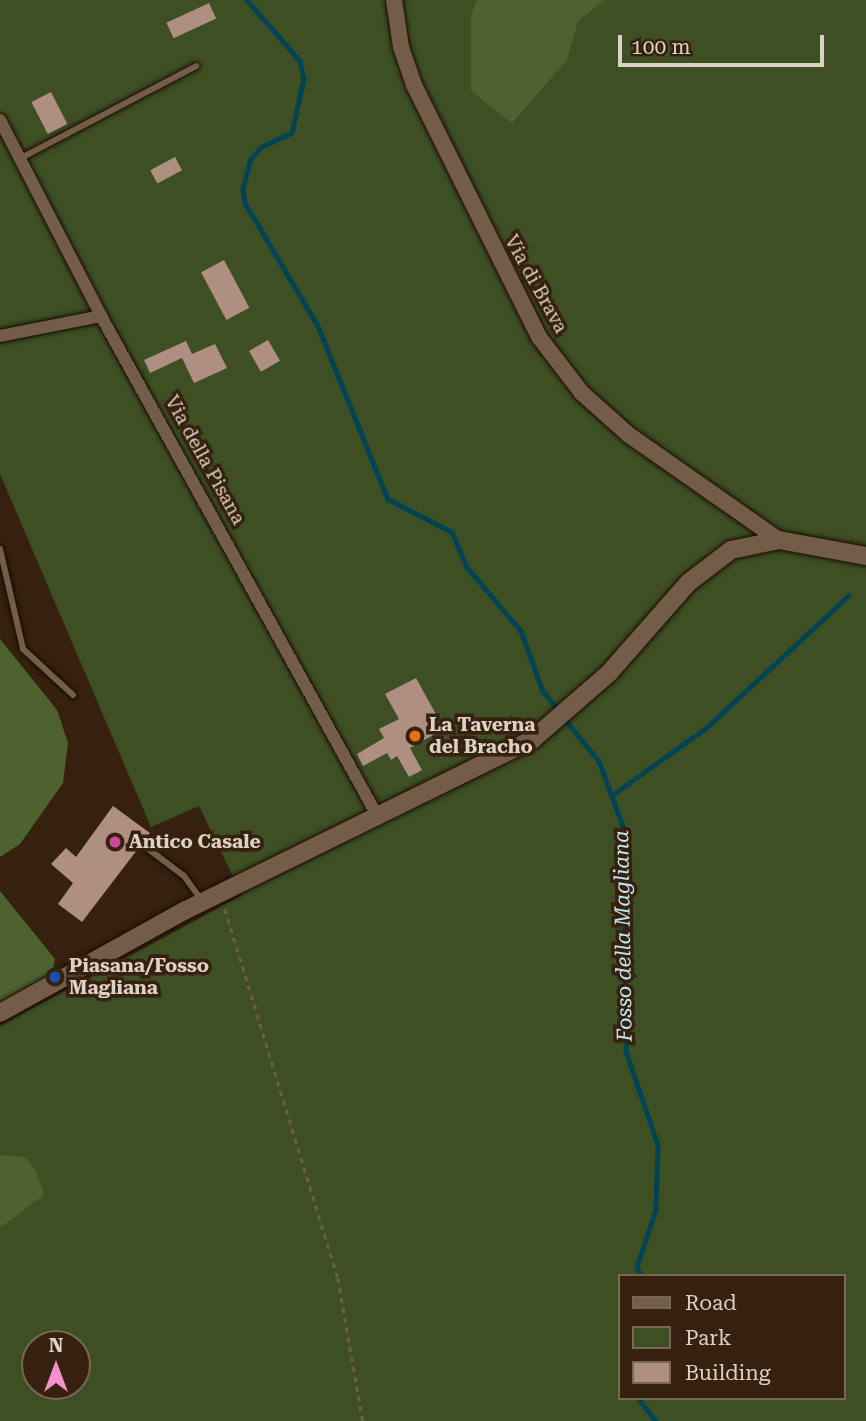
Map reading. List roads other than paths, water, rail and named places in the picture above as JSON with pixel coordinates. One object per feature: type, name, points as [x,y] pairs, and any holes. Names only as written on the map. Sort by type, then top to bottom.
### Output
[{"type":"main road","points":[[0,1013],[202,902],[378,817],[545,731],[580,702],[708,565],[740,546],[779,540],[866,556]]},
{"type":"street","name":"Via di Brava","points":[[394,0],[401,47],[414,85],[539,337],[582,393],[629,435],[779,540]]},
{"type":"street","name":"Via della Pisana","points":[[0,120],[101,316],[378,817]]},
{"type":"street","points":[[0,335],[101,316]]},
{"type":"lane","points":[[20,159],[196,66]]},
{"type":"lane","points":[[0,548],[23,649],[73,695]]},
{"type":"lane","points":[[147,848],[189,881],[202,902]]},
{"type":"waterway","name":"Fosso della Magliana","points":[[247,0],[300,61],[304,79],[292,133],[262,147],[251,159],[243,189],[245,203],[318,326],[388,499],[452,532],[467,567],[521,631],[543,691],[559,711]]},
{"type":"waterway","points":[[612,795],[706,728],[848,596]]},
{"type":"waterway","name":"Fosso della Magliana","points":[[564,718],[599,761],[623,826],[626,1051],[658,1145],[656,1210],[637,1267],[640,1274]]},
{"type":"waterway","name":"Fosso della Magliana","points":[[640,1400],[656,1421]]},
{"type":"place","name":"La Taverna del Bracho","points":[[415,736]]},
{"type":"place","name":"Antico Casale","points":[[115,842]]},
{"type":"place","name":"Piasana/Fosso Magliana","points":[[55,977]]}]
